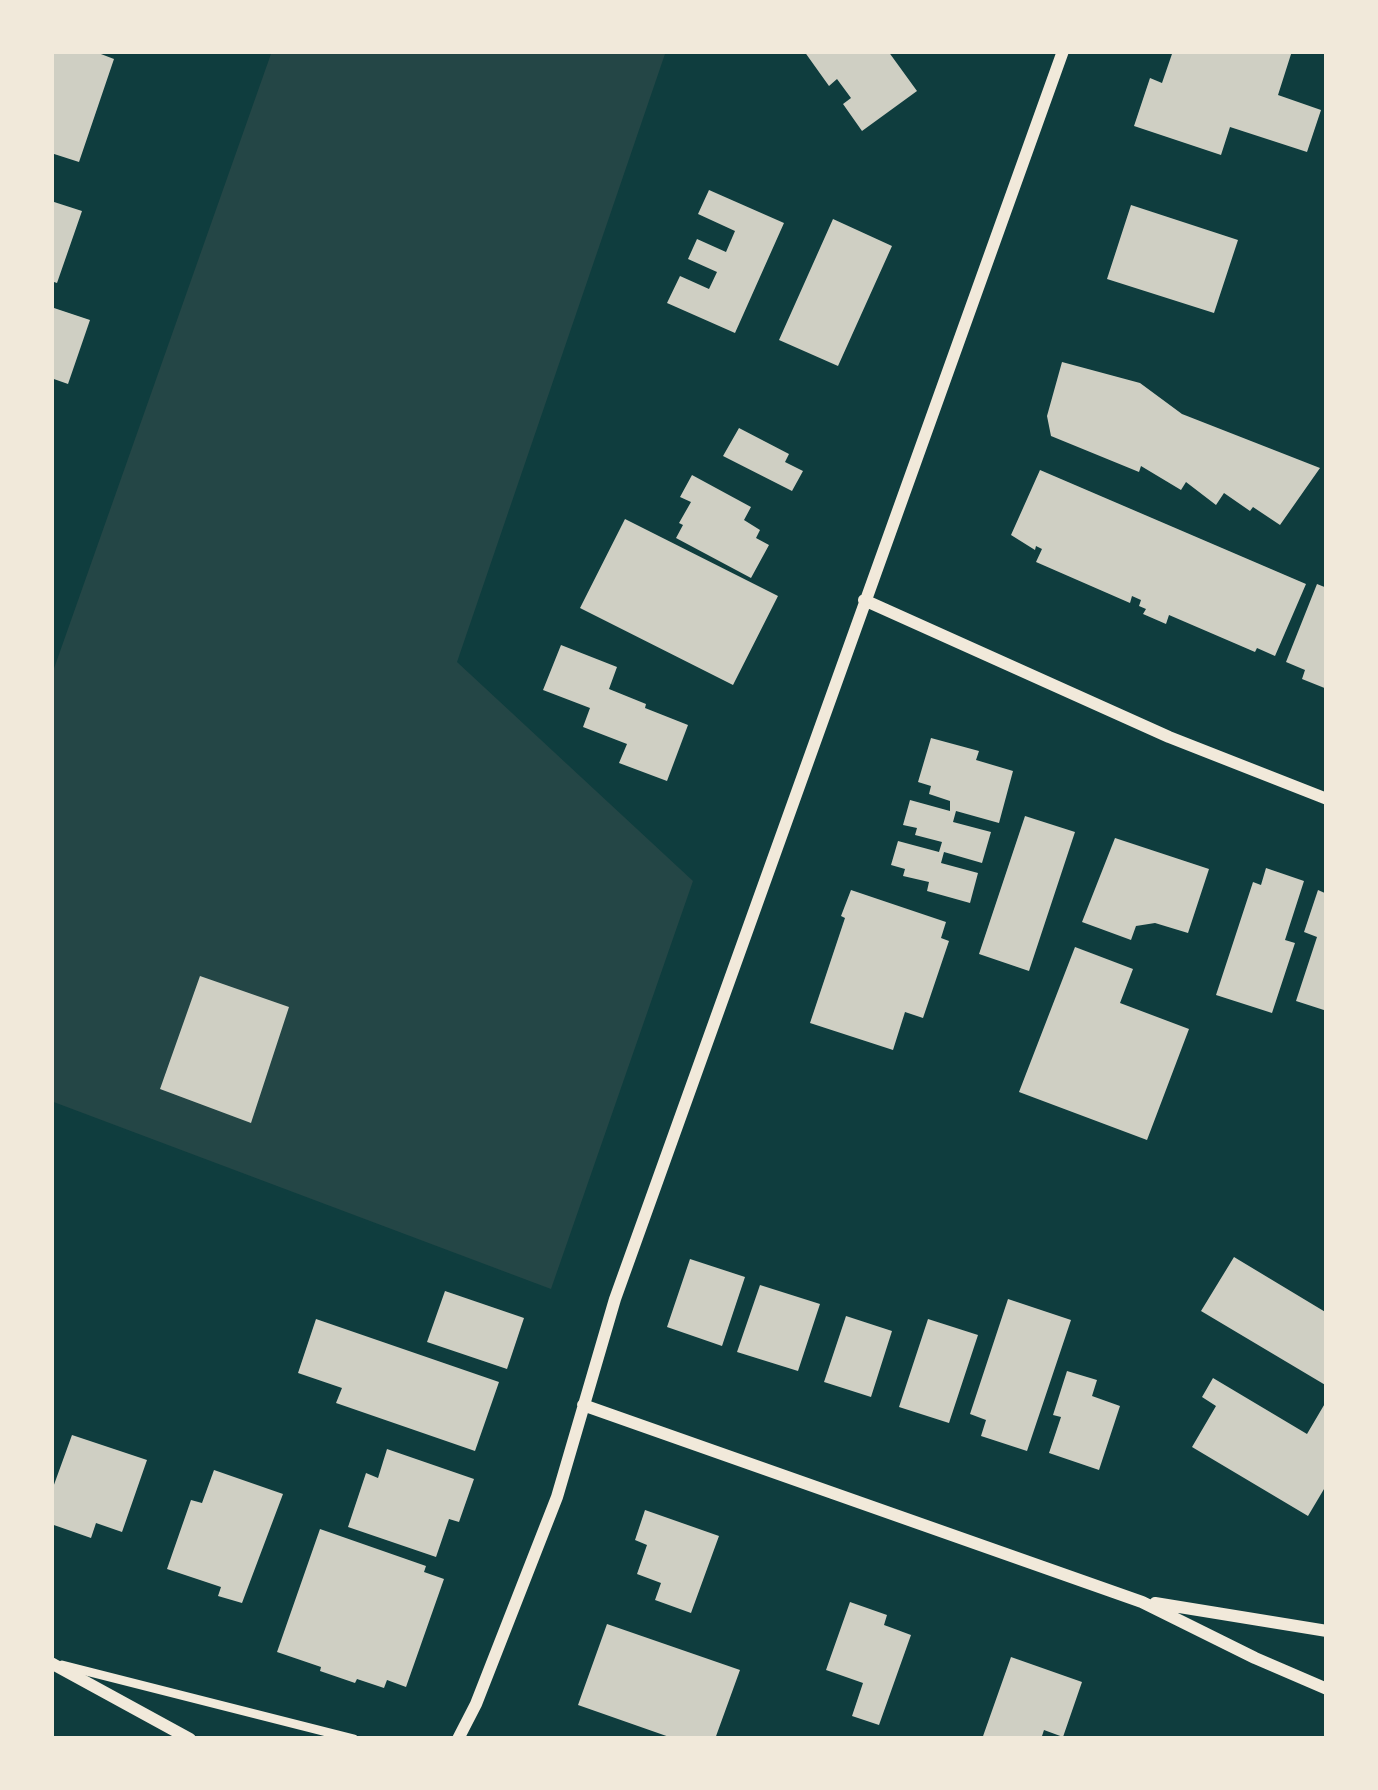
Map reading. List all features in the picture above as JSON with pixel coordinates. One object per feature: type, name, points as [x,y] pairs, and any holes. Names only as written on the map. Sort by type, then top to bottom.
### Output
[{"type":"street","points":[[458,1739],[557,1497],[615,1299],[1063,51]]},
{"type":"street","points":[[864,599],[1187,745],[1327,799]]},
{"type":"street","points":[[583,1406],[1142,1601],[1327,1690]]},
{"type":"street","points":[[1142,1601],[1327,1631]]},
{"type":"street","points":[[51,1663],[190,1739]]},
{"type":"lane","points":[[51,1663],[354,1739]]},
{"type":"shaded area","points":[[272,51],[666,51],[457,662],[693,881],[551,1289],[51,1101],[51,677]]},
{"type":"building","points":[[51,51],[93,51],[114,59],[79,162],[51,153]]},
{"type":"building","points":[[804,51],[888,51],[917,91],[862,131],[843,104],[851,98],[837,79],[829,86]]},
{"type":"building","points":[[1173,51],[1292,51],[1278,95],[1321,110],[1307,152],[1230,127],[1221,155],[1134,126],[1150,78],[1162,83]]},
{"type":"building","points":[[709,190],[784,223],[735,333],[667,303],[680,276],[709,289],[717,272],[688,259],[697,239],[726,252],[735,231],[698,214]]},
{"type":"building","points":[[51,201],[82,211],[57,283],[51,281]]},
{"type":"building","points":[[1131,205],[1238,240],[1214,313],[1107,279]]},
{"type":"building","points":[[833,219],[892,246],[838,366],[779,340]]},
{"type":"building","points":[[51,307],[90,320],[68,384],[51,378]]},
{"type":"building","points":[[1062,362],[1140,383],[1182,414],[1320,468],[1280,525],[1224,493],[1216,505],[1186,482],[1181,490],[1141,466],[1139,472],[1051,436],[1047,416]]},
{"type":"building","points":[[739,428],[789,454],[785,462],[803,471],[792,491],[723,456]]},
{"type":"building","points":[[1040,470],[1306,584],[1275,656],[1169,615],[1166,624],[1143,614],[1146,609],[1139,606],[1141,600],[1132,596],[1130,603],[1036,562],[1042,549],[1036,546],[1035,550],[1011,535]]},
{"type":"building","points":[[692,475],[751,507],[744,520],[760,530],[756,538],[769,545],[751,578],[676,538],[691,502],[680,497]]},
{"type":"building","points":[[625,519],[778,596],[733,685],[580,608]]},
{"type":"building","points":[[1317,584],[1327,588],[1327,689],[1302,679],[1305,670],[1286,662]]},
{"type":"building","points":[[561,645],[617,667],[609,689],[688,725],[667,781],[619,763],[627,744],[583,727],[590,708],[543,690]]},
{"type":"building","points":[[931,738],[979,751],[976,760],[1013,771],[999,823],[956,811],[953,822],[991,832],[982,863],[944,852],[941,863],[978,873],[970,903],[927,891],[929,882],[903,876],[905,869],[891,865],[898,841],[939,852],[942,842],[915,835],[917,828],[903,825],[910,800],[950,811],[950,801],[929,794],[931,786],[918,782]]},
{"type":"building","points":[[1025,816],[1075,832],[1029,971],[979,954]]},
{"type":"building","points":[[1115,838],[1209,869],[1188,933],[1155,923],[1136,926],[1131,940],[1082,922]]},
{"type":"building","points":[[1266,868],[1304,881],[1285,940],[1295,943],[1272,1013],[1216,995],[1253,882],[1261,885]]},
{"type":"building","points":[[851,890],[946,922],[941,938],[949,941],[923,1018],[905,1012],[893,1050],[810,1023]]},
{"type":"building","points":[[1318,890],[1327,894],[1327,1011],[1296,1001],[1317,937],[1304,932]]},
{"type":"building","points":[[1075,947],[1133,969],[1120,1003],[1189,1029],[1147,1140],[1019,1092]]},
{"type":"building","points":[[200,976],[289,1007],[251,1123],[160,1089]]},
{"type":"building","points":[[1234,1257],[1327,1313],[1327,1386],[1201,1311]]},
{"type":"building","points":[[690,1259],[745,1277],[722,1346],[667,1327]]},
{"type":"building","points":[[760,1285],[820,1304],[798,1371],[737,1352]]},
{"type":"building","points":[[445,1291],[524,1318],[507,1369],[427,1342]]},
{"type":"building","points":[[1008,1299],[1071,1320],[1027,1451],[981,1436],[986,1420],[970,1414]]},
{"type":"building","points":[[846,1316],[892,1331],[871,1397],[824,1382]]},
{"type":"building","points":[[316,1319],[499,1382],[475,1451],[336,1403],[342,1388],[298,1373]]},
{"type":"building","points":[[928,1319],[978,1335],[949,1423],[899,1407]]},
{"type":"building","points":[[1067,1371],[1097,1380],[1092,1396],[1120,1406],[1099,1470],[1049,1453],[1061,1417],[1053,1415]]},
{"type":"building","points":[[1213,1378],[1307,1434],[1327,1400],[1327,1484],[1308,1516],[1192,1447],[1216,1406],[1202,1397]]},
{"type":"building","points":[[72,1435],[147,1460],[122,1532],[96,1523],[91,1538],[51,1524],[51,1493]]},
{"type":"building","points":[[387,1449],[474,1479],[459,1522],[449,1519],[436,1557],[348,1527],[366,1473],[378,1478]]},
{"type":"building","points":[[214,1470],[283,1494],[242,1603],[218,1596],[221,1587],[167,1569],[191,1500],[202,1503]]},
{"type":"building","points":[[645,1510],[719,1536],[691,1613],[655,1600],[661,1583],[637,1574],[647,1545],[635,1540]]},
{"type":"building","points":[[320,1529],[426,1566],[424,1572],[444,1579],[406,1687],[387,1680],[384,1688],[357,1679],[355,1683],[277,1652]]},
{"type":"building","points":[[850,1602],[887,1615],[884,1625],[911,1635],[879,1725],[852,1716],[863,1683],[826,1670]]},
{"type":"building","points":[[607,1624],[740,1670],[715,1739],[675,1739],[578,1705]]},
{"type":"building","points":[[1011,1657],[1082,1682],[1063,1737],[1044,1730],[1041,1739],[982,1739]]}]
